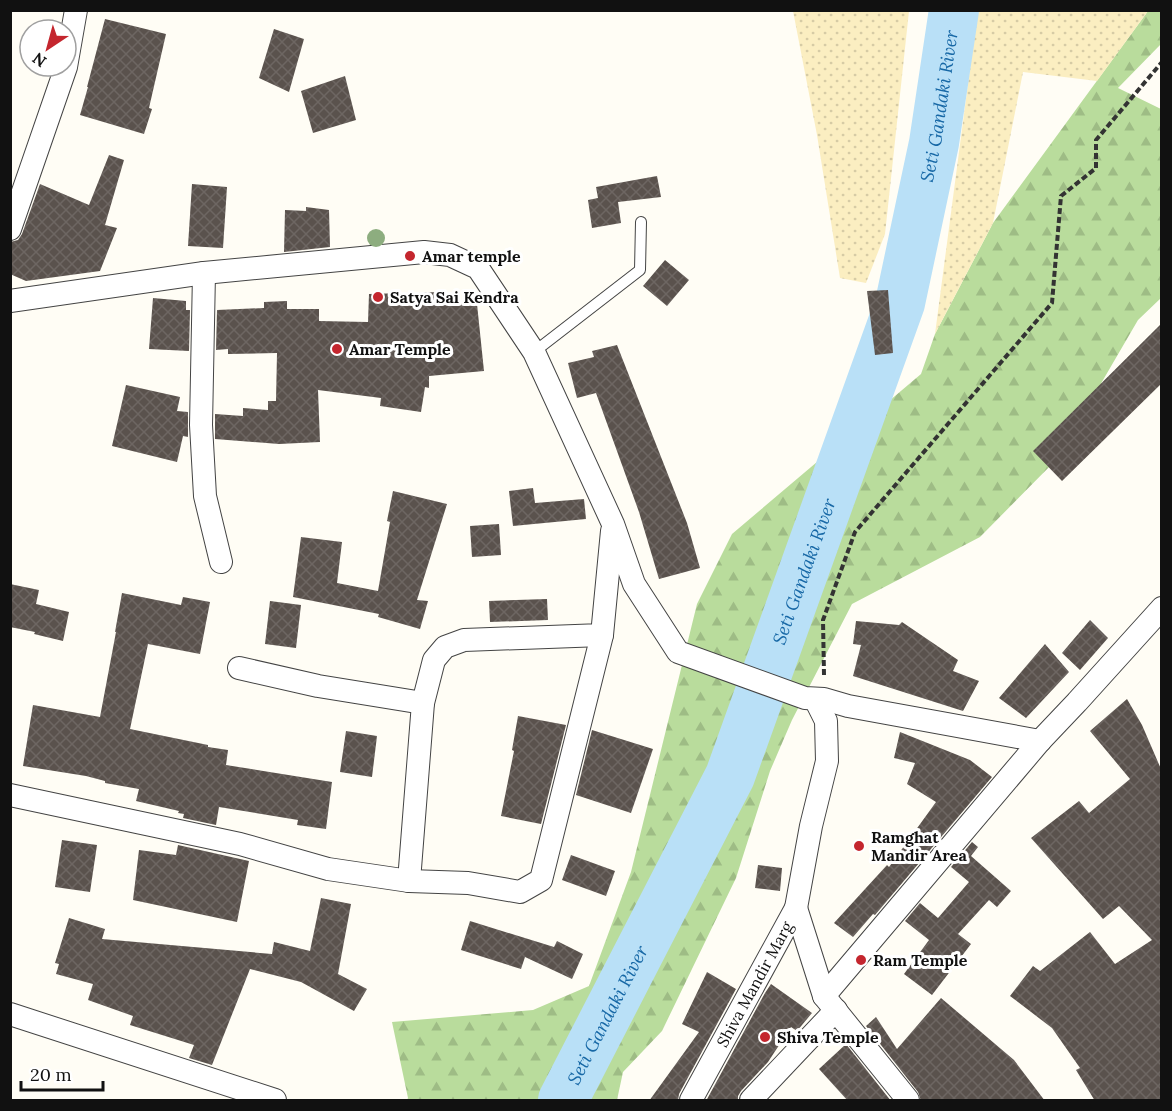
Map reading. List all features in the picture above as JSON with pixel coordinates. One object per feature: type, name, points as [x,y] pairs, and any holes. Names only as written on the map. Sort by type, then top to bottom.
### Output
[{"type":"street","points":[[10,229],[66,67],[76,10]]},
{"type":"street","points":[[10,301],[204,273],[424,252],[450,255],[478,268],[534,352],[613,524],[634,584],[678,652],[815,699],[1040,741]]},
{"type":"street","points":[[204,273],[201,425],[205,496],[221,562]]},
{"type":"street","points":[[10,795],[240,844],[328,869],[409,881],[468,883],[520,892],[542,880],[602,635],[613,524]]},
{"type":"street","points":[[751,1101],[1040,741],[1161,609]]},
{"type":"street","points":[[409,881],[423,703],[435,660],[445,647],[464,640],[602,635]]},
{"type":"street","points":[[238,668],[318,686],[423,703]]},
{"type":"street","points":[[796,908],[811,826],[827,761],[826,721],[815,699]]},
{"type":"street","name":"Shiva Mandir Marg","points":[[796,908],[830,1003],[908,1101]]},
{"type":"street","name":"Shiva Mandir Marg","points":[[690,1101],[796,908]]},
{"type":"street","points":[[10,1014],[275,1101]]},
{"type":"lane","points":[[534,352],[640,270],[641,222]]},
{"type":"path","points":[[815,699],[824,620],[855,532],[1052,303],[1061,196],[1096,168],[1096,140],[1161,62]]},
{"type":"green space","points":[[1148,11],[1161,11],[1161,44],[1118,88],[1161,109],[1161,298],[1138,320],[1057,459],[980,537],[852,604],[792,720],[770,771],[736,878],[662,1031],[623,1072],[617,1100],[407,1100],[392,1022],[533,1010],[589,986],[631,872],[697,604],[732,534],[921,374],[935,334],[993,223]]},
{"type":"sand","points":[[793,11],[909,11],[885,234],[866,283],[840,278],[817,135]]},
{"type":"sand","points":[[976,11],[1148,11],[1097,81],[1023,72],[993,223],[935,334],[971,61]]},
{"type":"building","points":[[105,19],[166,34],[149,108],[152,109],[144,134],[80,115]]},
{"type":"building","points":[[274,29],[304,39],[289,92],[259,78]]},
{"type":"building","points":[[345,76],[356,120],[313,133],[301,91]]},
{"type":"building","points":[[109,155],[124,160],[105,225],[117,228],[100,271],[26,281],[10,274],[10,242],[18,240],[22,234],[40,184],[89,205]]},
{"type":"building","points":[[657,176],[661,197],[618,202],[621,223],[592,228],[588,200],[598,198],[596,187]]},
{"type":"building","points":[[192,184],[227,187],[223,248],[188,246]]},
{"type":"building","points":[[306,207],[329,210],[330,247],[284,252],[285,210],[306,211]]},
{"type":"building","points":[[665,260],[689,280],[667,306],[643,286]]},
{"type":"building","points":[[888,290],[893,353],[875,355],[867,291]]},
{"type":"building","points":[[441,292],[442,302],[477,304],[484,371],[429,376],[429,388],[425,387],[421,412],[380,406],[381,398],[318,390],[320,442],[279,444],[215,439],[215,414],[243,416],[243,408],[268,410],[268,401],[276,401],[277,353],[228,354],[228,349],[216,350],[217,310],[264,308],[264,302],[287,301],[287,309],[319,309],[319,321],[368,322],[369,294]]},
{"type":"building","points":[[153,298],[186,301],[186,310],[190,310],[189,351],[149,349]]},
{"type":"building","points":[[1161,324],[1161,384],[1062,481],[1033,451]]},
{"type":"building","points":[[617,345],[687,523],[700,568],[659,579],[639,512],[596,393],[577,398],[568,363],[594,357],[592,351]]},
{"type":"building","points":[[126,385],[180,397],[177,411],[188,412],[188,437],[183,436],[177,462],[112,446]]},
{"type":"building","points":[[533,488],[535,503],[584,499],[586,519],[513,526],[509,491]]},
{"type":"building","points":[[393,491],[447,504],[417,600],[428,601],[420,629],[378,617],[379,614],[293,597],[301,537],[342,542],[337,583],[378,591]]},
{"type":"building","points":[[499,524],[501,555],[472,557],[470,526]]},
{"type":"building","points":[[10,584],[39,590],[36,604],[69,612],[63,641],[10,627]]},
{"type":"building","points":[[122,593],[181,605],[183,597],[210,602],[200,654],[148,644],[130,729],[228,750],[226,765],[332,782],[326,829],[297,825],[298,820],[219,807],[216,825],[183,818],[184,814],[178,813],[179,811],[136,801],[139,789],[105,783],[105,781],[86,776],[23,766],[33,705],[100,717]]},
{"type":"building","points":[[547,599],[548,620],[490,622],[489,601]]},
{"type":"building","points":[[270,601],[301,605],[296,648],[265,644]]},
{"type":"building","points":[[1090,620],[1108,638],[1080,670],[1062,653]]},
{"type":"building","points":[[856,621],[899,625],[902,622],[958,660],[953,671],[979,681],[963,711],[853,676],[861,645],[853,644]]},
{"type":"building","points":[[1045,644],[1069,672],[1026,718],[999,698]]},
{"type":"building","points":[[1127,699],[1142,725],[1161,769],[1161,1101],[1095,1101],[1076,1070],[1080,1068],[1052,1028],[1010,996],[1033,966],[1040,971],[1090,932],[1115,964],[1152,940],[1119,906],[1103,919],[1031,838],[1079,801],[1089,813],[1130,779],[1090,731]]},
{"type":"building","points":[[518,716],[566,725],[541,824],[501,816],[514,751],[512,750]]},
{"type":"building","points":[[592,730],[653,749],[631,813],[576,795]]},
{"type":"building","points":[[346,731],[377,736],[372,777],[340,772]]},
{"type":"building","points":[[900,732],[970,760],[992,777],[875,915],[873,914],[853,937],[834,923],[887,865],[889,867],[936,802],[907,784],[915,763],[894,758]]},
{"type":"building","points":[[62,840],[97,845],[90,892],[55,887]]},
{"type":"building","points":[[972,842],[978,847],[971,856],[1011,891],[997,907],[989,900],[958,934],[971,944],[932,995],[904,974],[929,940],[905,921],[920,903],[938,918],[969,882],[951,867]]},
{"type":"building","points":[[178,845],[249,861],[237,922],[133,900],[139,850],[176,855]]},
{"type":"building","points":[[571,855],[615,871],[606,896],[562,880]]},
{"type":"building","points":[[758,865],[782,868],[780,891],[755,888]]},
{"type":"building","points":[[321,898],[351,904],[338,974],[367,989],[354,1011],[301,982],[250,969],[212,1065],[189,1058],[194,1045],[130,1025],[133,1016],[88,1000],[93,984],[56,974],[59,964],[55,963],[69,918],[105,929],[102,939],[272,954],[274,942],[310,951]]},
{"type":"building","points":[[470,921],[554,947],[557,941],[583,954],[572,979],[525,957],[521,969],[461,950]]},
{"type":"building","points":[[707,972],[736,989],[679,1094],[678,1101],[649,1101],[699,1032],[682,1024]]},
{"type":"building","name":"Shiva Temple","points":[[771,984],[812,1013],[797,1031],[791,1027],[768,1062],[741,1091],[738,1101],[706,1101],[765,993]]},
{"type":"building","points":[[941,998],[1014,1060],[1045,1101],[921,1101],[918,1092],[866,1026],[876,1017],[897,1049]]},
{"type":"building","points":[[846,1044],[891,1101],[848,1101],[819,1069]]},
{"type":"waterway","name":"Seti Gandaki River","points":[[563,1100],[730,776],[900,303],[934,143],[954,10]]},
{"type":"place","name":"Amar temple","points":[[410,256]]},
{"type":"place","name":"Satya Sai Kendra","points":[[378,297]]},
{"type":"place","name":"Amar Temple","points":[[337,349]]},
{"type":"place","name":"Ramghat Mandir Area","points":[[859,846]]},
{"type":"place","name":"Ram Temple","points":[[861,960]]},
{"type":"place","name":"Shiva Temple","points":[[765,1037]]}]
